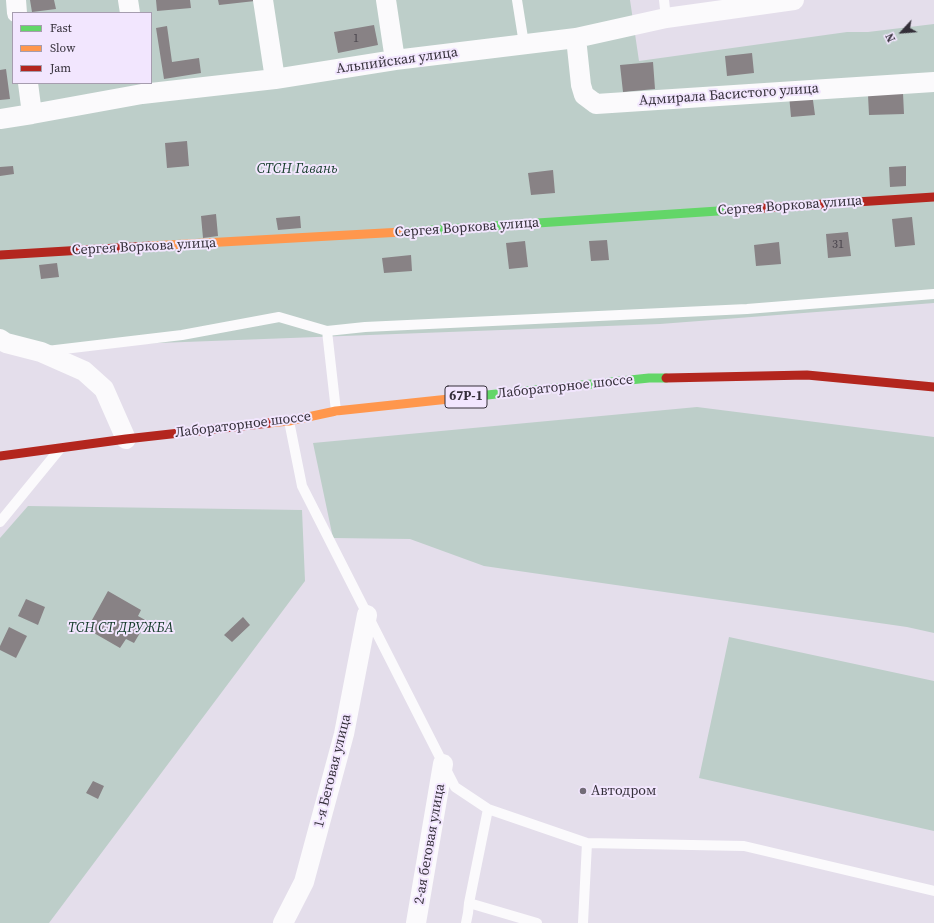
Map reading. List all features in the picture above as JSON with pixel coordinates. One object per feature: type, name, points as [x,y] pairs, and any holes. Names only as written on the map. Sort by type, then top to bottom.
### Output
[{"type":"main road","name":"Сергея Воркова улица","points":[[0,255],[386,233],[934,197]]},
{"type":"main road","name":"Лабораторное шоссе","points":[[0,456],[126,439],[289,421],[336,411],[649,378],[807,375],[934,387]]},
{"type":"street","points":[[16,0],[17,12]]},
{"type":"street","points":[[128,0],[130,12]]},
{"type":"street","points":[[264,0],[274,79]]},
{"type":"street","points":[[386,0],[395,60]]},
{"type":"street","name":"Альпийская улица","points":[[0,119],[32,114],[142,89],[274,79],[395,60],[576,38],[665,9],[794,0]]},
{"type":"street","name":"Адмирала Басистого улица","points":[[576,38],[581,85],[584,95],[596,104],[934,82]]},
{"type":"street","points":[[28,84],[32,114]]},
{"type":"street","points":[[0,340],[41,352],[84,371],[104,389],[126,439]]},
{"type":"street","name":"1-я Беговая улица","points":[[283,923],[304,882],[344,734],[367,615]]},
{"type":"street","name":"2-ая беговая улица","points":[[416,923],[443,764]]},
{"type":"lane","points":[[517,0],[524,44]]},
{"type":"lane","points":[[41,352],[182,335],[279,317],[327,331],[365,327],[747,309],[934,294]]},
{"type":"lane","points":[[327,331],[336,411]]},
{"type":"lane","points":[[289,421],[302,486],[454,787],[488,809],[587,842],[744,846],[934,891]]},
{"type":"lane","points":[[0,522],[60,448]]},
{"type":"lane","points":[[466,923],[488,809]]},
{"type":"lane","points":[[583,923],[587,842]]},
{"type":"lane","points":[[469,904],[537,923]]},
{"type":"green space","name":"СТСН Гавань","points":[[0,0],[630,0],[639,61],[847,32],[868,32],[934,24],[934,303],[660,324],[0,349]]},
{"type":"green space","points":[[697,407],[934,437],[934,633],[907,627],[484,566],[410,539],[333,538],[313,443]]},
{"type":"green space","name":"ТСН СТ ДРУЖБА","points":[[28,506],[302,510],[305,581],[49,923],[0,923],[0,538]]},
{"type":"green space","points":[[729,637],[934,681],[934,831],[699,778]]},
{"type":"building","points":[[30,0],[54,0],[56,9],[32,12]]},
{"type":"building","points":[[156,0],[190,0],[191,8],[157,11]]},
{"type":"building","points":[[218,0],[254,0],[255,1],[219,5]]},
{"type":"building","points":[[374,25],[378,45],[338,53],[334,32]]},
{"type":"building","points":[[167,26],[172,62],[199,58],[201,73],[164,79],[156,28]]},
{"type":"building","points":[[752,53],[754,73],[727,76],[725,56]]},
{"type":"building","points":[[653,62],[655,89],[623,92],[620,65]]},
{"type":"building","points":[[6,69],[10,99],[0,100],[0,70]]},
{"type":"building","points":[[812,93],[815,115],[791,117],[789,95]]},
{"type":"building","points":[[903,93],[904,114],[869,115],[868,95]]},
{"type":"building","points":[[187,141],[189,166],[167,168],[165,143]]},
{"type":"building","points":[[13,166],[14,174],[0,176],[0,167]]},
{"type":"building","points":[[906,166],[906,186],[890,187],[889,167]]},
{"type":"building","points":[[553,170],[555,193],[531,195],[528,173]]},
{"type":"building","points":[[216,214],[218,236],[203,238],[201,216]]},
{"type":"building","points":[[300,216],[301,228],[278,230],[276,218]]},
{"type":"building","points":[[912,217],[915,245],[895,247],[892,219]]},
{"type":"building","points":[[848,232],[851,256],[828,258],[826,234]]},
{"type":"building","points":[[607,240],[609,260],[591,261],[589,241]]},
{"type":"building","points":[[525,241],[528,267],[509,269],[506,243]]},
{"type":"building","points":[[779,242],[781,264],[756,266],[754,245]]},
{"type":"building","points":[[411,255],[412,271],[384,273],[382,258]]},
{"type":"building","points":[[57,263],[59,277],[41,279],[39,265]]},
{"type":"building","points":[[108,591],[141,610],[138,616],[147,621],[134,643],[126,639],[120,648],[87,629]]},
{"type":"building","points":[[26,599],[45,607],[38,625],[18,616]]},
{"type":"building","points":[[243,617],[250,625],[232,642],[224,635]]},
{"type":"building","points":[[9,627],[27,636],[16,658],[0,650],[0,646]]},
{"type":"building","points":[[93,781],[104,786],[98,799],[86,793]]},
{"type":"traffic: fast","points":[[402,232],[748,209]]},
{"type":"traffic: fast","points":[[449,399],[649,378],[666,378]]},
{"type":"traffic: slow","points":[[150,246],[402,232]]},
{"type":"traffic: slow","points":[[269,423],[289,421],[336,411],[449,399]]},
{"type":"traffic: jam","points":[[748,209],[934,197]]},
{"type":"traffic: jam","points":[[0,255],[150,246]]},
{"type":"traffic: jam","points":[[666,378],[807,375],[934,387]]},
{"type":"traffic: jam","points":[[0,456],[126,439],[269,423]]},
{"type":"place","name":"Автодром","points":[[583,791]]}]
